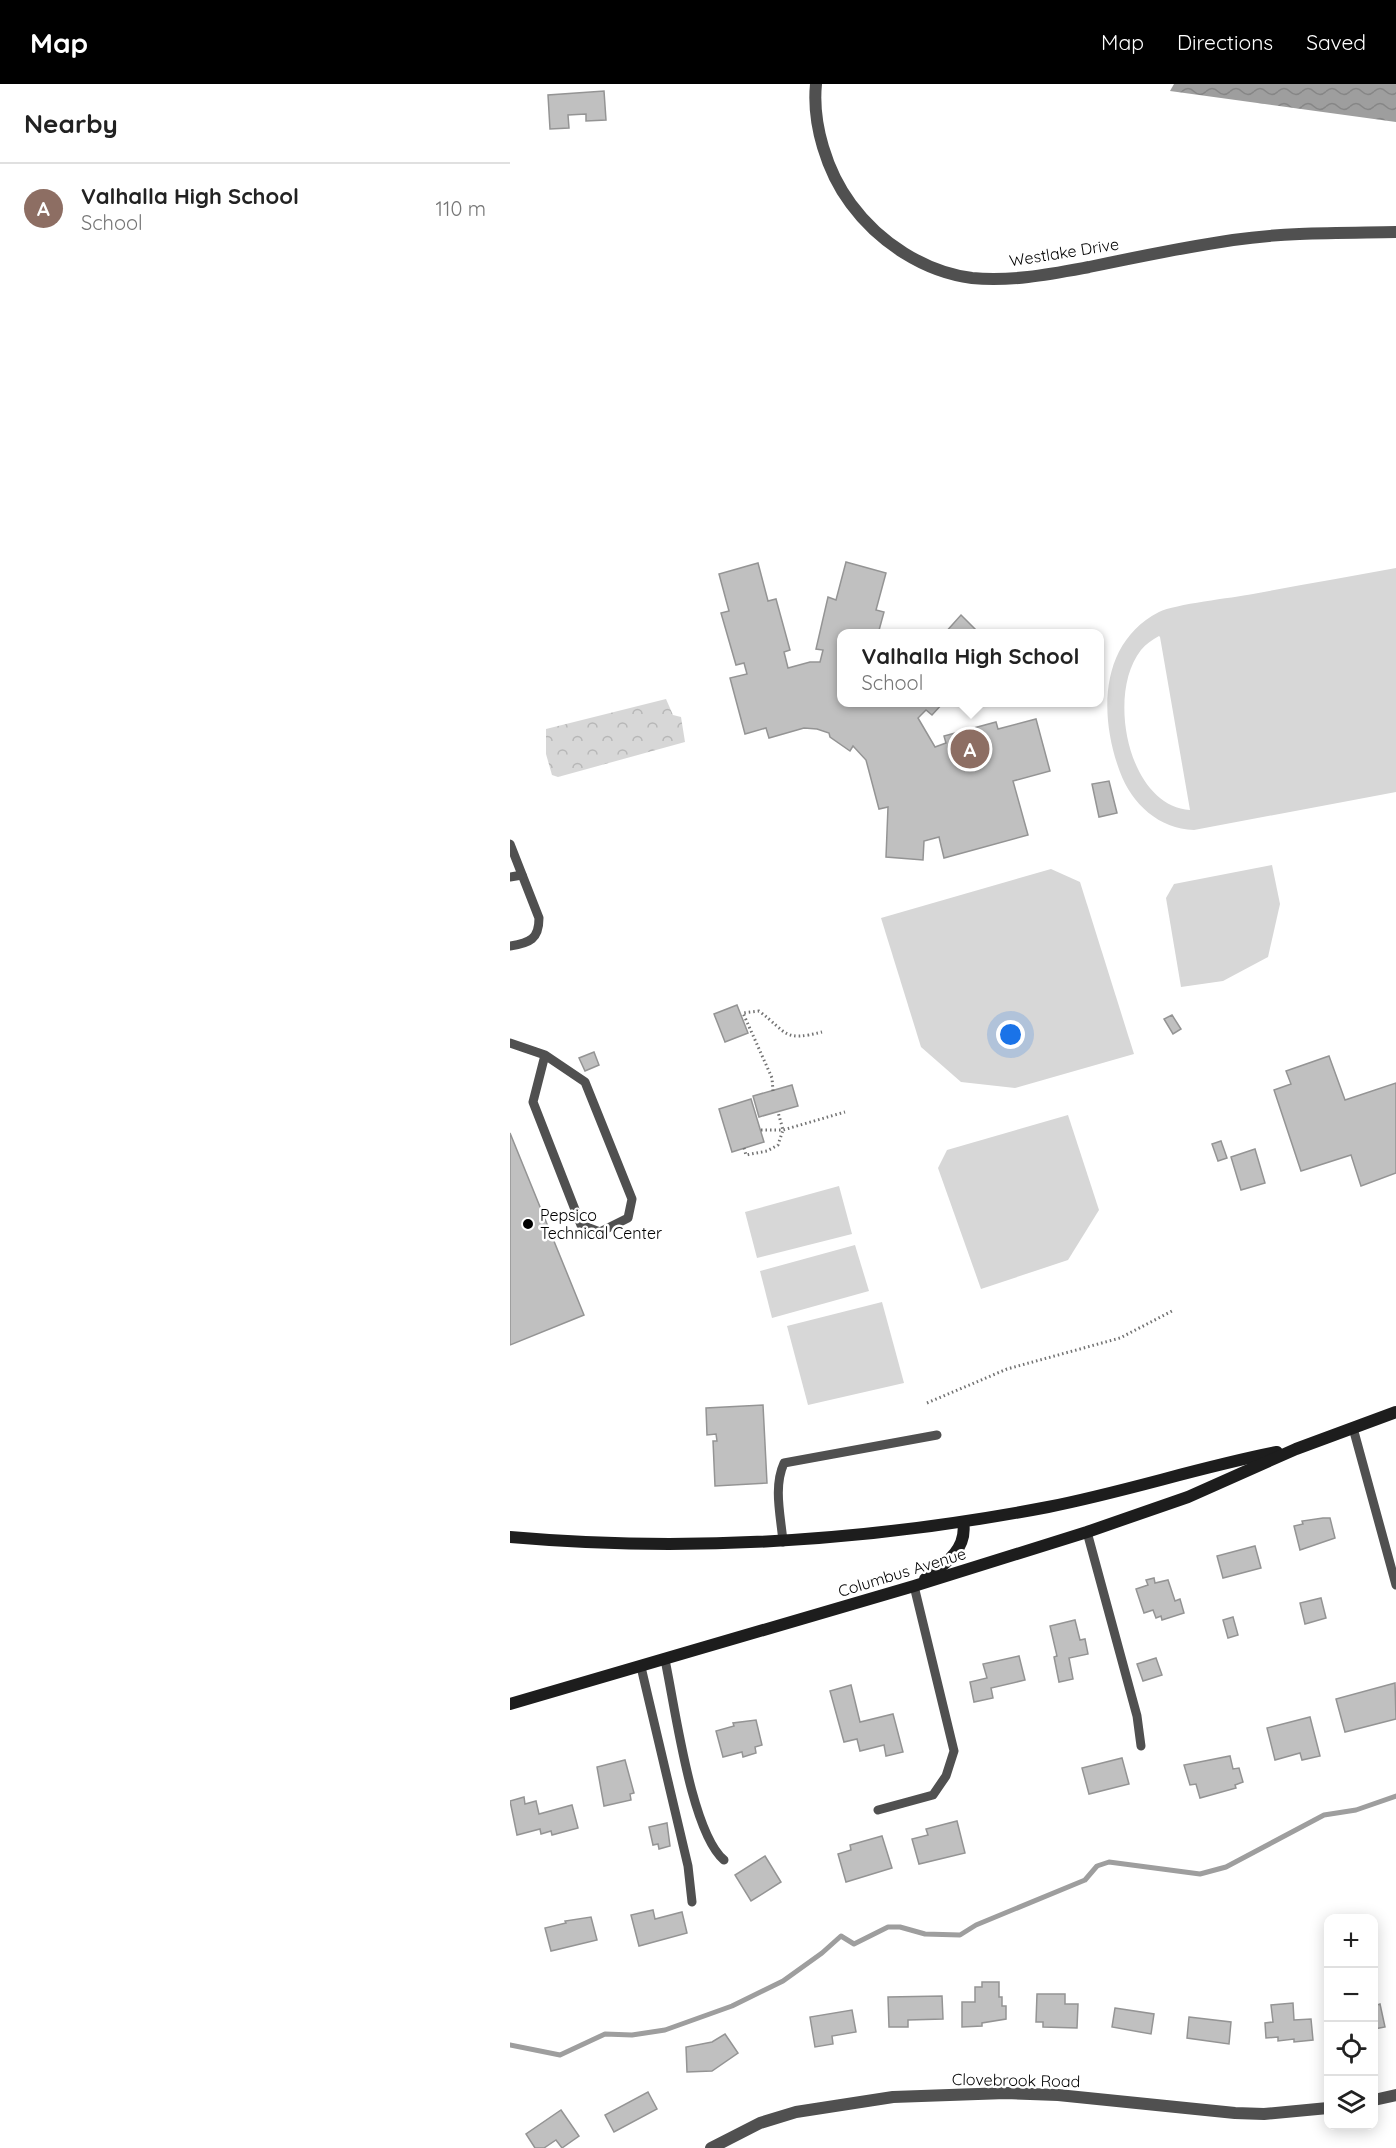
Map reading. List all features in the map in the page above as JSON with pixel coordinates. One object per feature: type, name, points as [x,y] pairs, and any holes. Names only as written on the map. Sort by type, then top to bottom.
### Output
[{"type":"street","name":"Westlake Drive","points":[[816,84],[817,116],[823,146],[845,197],[863,220],[883,239],[905,253],[948,272],[971,278],[1029,276],[1232,240],[1299,234],[1396,232]]},
{"type":"street","name":"Columbus Avenue","points":[[510,1704],[914,1586],[1087,1532],[1197,1494],[1296,1449],[1396,1412]]},
{"type":"street","name":"Columbus Avenue","points":[[510,1537],[631,1544],[783,1542],[863,1536],[963,1522],[1061,1504],[1209,1466],[1296,1449]]},
{"type":"street","points":[[914,1586],[940,1568],[962,1544],[965,1535],[963,1522]]},
{"type":"street","name":"Clovebrook Road","points":[[711,2148],[760,2123],[796,2112],[893,2097],[1006,2093],[1058,2095],[1264,2114],[1324,2108]]},
{"type":"street","points":[[1378,2099],[1396,2095]]},
{"type":"lane","points":[[510,844],[539,918],[539,931],[535,938],[526,944],[510,946]]},
{"type":"lane","points":[[510,877],[522,875]]},
{"type":"lane","points":[[510,1043],[545,1055],[585,1082],[632,1199],[628,1218],[600,1232],[581,1225],[533,1102],[545,1055]]},
{"type":"lane","points":[[1353,1428],[1396,1585]]},
{"type":"lane","points":[[783,1542],[778,1489],[779,1473],[784,1463],[937,1435]]},
{"type":"lane","points":[[1087,1532],[1137,1716],[1141,1746]]},
{"type":"lane","points":[[878,1810],[933,1795],[946,1776],[954,1751],[914,1586]]},
{"type":"lane","points":[[665,1660],[700,1820],[716,1853],[724,1860]]},
{"type":"lane","points":[[641,1667],[688,1866],[692,1902]]},
{"type":"path","points":[[773,1091],[772,1078],[743,1013],[759,1011],[788,1035],[799,1038],[822,1032]]},
{"type":"path","points":[[744,1148],[746,1155],[768,1151],[778,1144],[783,1130],[778,1112]]},
{"type":"path","points":[[761,1130],[783,1130],[845,1112]]},
{"type":"path","points":[[927,1403],[1007,1369],[1120,1338],[1172,1311]]},
{"type":"green space","points":[[1396,568],[1396,792],[1194,830],[1181,829],[1158,820],[1139,804],[1125,784],[1120,772],[1113,750],[1107,705],[1109,683],[1115,661],[1125,642],[1139,625],[1159,612],[1177,606]],"holes":[[[1160,637],[1190,810],[1169,804],[1151,790],[1138,769],[1129,745],[1125,719],[1125,693],[1131,669],[1141,650]]]},
{"type":"green space","points":[[666,699],[673,715],[681,717],[685,742],[558,777],[552,775],[546,754],[546,729]]},
{"type":"green space","points":[[1272,865],[1280,904],[1268,957],[1223,981],[1181,987],[1166,898],[1174,884]]},
{"type":"green space","points":[[1051,869],[1080,882],[1134,1054],[1015,1088],[961,1082],[921,1047],[881,918]]},
{"type":"green space","points":[[1068,1115],[1099,1210],[1068,1260],[981,1289],[938,1168],[947,1150]]},
{"type":"green space","points":[[839,1186],[852,1234],[757,1258],[745,1212]]},
{"type":"green space","points":[[855,1245],[869,1291],[772,1318],[760,1271]]},
{"type":"green space","points":[[882,1302],[904,1383],[808,1405],[787,1326]]},
{"type":"water","points":[[1174,84],[1396,84],[1396,122],[1170,91]]},
{"type":"building","points":[[604,91],[606,120],[586,121],[586,114],[568,115],[569,128],[550,129],[548,95]]},
{"type":"building","points":[[846,562],[886,573],[876,610],[884,612],[879,629],[837,629],[837,707],[939,707],[932,715],[926,710],[918,718],[935,747],[946,743],[944,736],[996,722],[998,729],[1036,719],[1050,771],[1013,781],[1028,835],[944,858],[939,837],[924,841],[923,860],[886,857],[888,807],[879,809],[866,760],[853,746],[850,751],[830,737],[829,733],[817,729],[804,728],[769,738],[766,728],[745,734],[730,678],[747,674],[744,663],[736,665],[721,613],[729,611],[719,574],[758,563],[768,601],[776,599],[790,650],[784,652],[788,668],[810,662],[820,662],[823,650],[816,649],[828,597],[836,600]]},
{"type":"building","points":[[961,615],[975,629],[948,629]]},
{"type":"building","points":[[1109,781],[1117,813],[1099,817],[1092,784]]},
{"type":"building","points":[[737,1005],[748,1033],[725,1042],[714,1014]]},
{"type":"building","points":[[1172,1015],[1181,1029],[1173,1034],[1164,1019]]},
{"type":"building","points":[[594,1052],[599,1065],[585,1071],[579,1058]]},
{"type":"building","points":[[1329,1056],[1345,1100],[1396,1083],[1396,1173],[1361,1186],[1351,1155],[1301,1171],[1274,1090],[1291,1084],[1286,1071]]},
{"type":"building","points":[[792,1085],[798,1106],[759,1117],[753,1096]]},
{"type":"building","points":[[751,1099],[764,1142],[732,1152],[719,1109]]},
{"type":"building","name":"Pepsico Technical Center","points":[[510,1133],[584,1315],[510,1345]]},
{"type":"building","points":[[1221,1141],[1227,1158],[1218,1161],[1212,1144]]},
{"type":"building","points":[[1255,1149],[1265,1183],[1241,1190],[1231,1157]]},
{"type":"building","points":[[763,1405],[767,1483],[715,1486],[713,1441],[717,1441],[716,1434],[707,1435],[706,1408]]},
{"type":"building","points":[[1330,1518],[1335,1538],[1300,1550],[1294,1526],[1303,1524],[1302,1521]]},
{"type":"building","points":[[1255,1546],[1261,1568],[1223,1578],[1217,1556]]},
{"type":"building","points":[[1154,1578],[1155,1583],[1168,1580],[1175,1601],[1180,1599],[1184,1613],[1162,1620],[1161,1616],[1156,1618],[1153,1610],[1144,1613],[1136,1589],[1148,1585],[1146,1580]]},
{"type":"building","points":[[1321,1598],[1326,1618],[1305,1624],[1300,1603]]},
{"type":"building","points":[[1233,1617],[1238,1635],[1228,1638],[1223,1620]]},
{"type":"building","points":[[1075,1620],[1080,1640],[1085,1639],[1088,1654],[1069,1658],[1073,1679],[1059,1682],[1054,1657],[1057,1656],[1050,1626]]},
{"type":"building","points":[[1019,1656],[1025,1680],[991,1688],[993,1698],[974,1702],[970,1682],[987,1678],[983,1664]]},
{"type":"building","points":[[1156,1658],[1162,1675],[1143,1681],[1137,1664]]},
{"type":"building","points":[[1395,1683],[1396,1719],[1345,1732],[1336,1699]]},
{"type":"building","points":[[851,1685],[860,1722],[893,1714],[903,1752],[886,1756],[884,1745],[860,1751],[857,1739],[844,1742],[830,1691]]},
{"type":"building","points":[[1310,1717],[1320,1756],[1302,1760],[1300,1753],[1275,1760],[1267,1728]]},
{"type":"building","points":[[756,1720],[762,1745],[755,1747],[756,1753],[743,1757],[742,1752],[723,1757],[716,1731],[734,1726],[733,1723]]},
{"type":"building","points":[[1230,1756],[1233,1769],[1239,1768],[1243,1782],[1235,1785],[1236,1788],[1200,1798],[1196,1784],[1190,1785],[1184,1765]]},
{"type":"building","points":[[1122,1758],[1129,1784],[1089,1794],[1082,1768]]},
{"type":"building","points":[[625,1760],[634,1793],[630,1794],[631,1800],[604,1806],[597,1767]]},
{"type":"building","points":[[524,1797],[525,1804],[536,1801],[539,1814],[572,1805],[578,1828],[552,1835],[551,1831],[541,1834],[540,1829],[517,1835],[510,1801]]},
{"type":"building","points":[[957,1821],[965,1853],[919,1864],[912,1839],[928,1835],[926,1829]]},
{"type":"building","points":[[667,1823],[670,1846],[659,1849],[658,1844],[653,1845],[649,1827]]},
{"type":"building","points":[[882,1836],[892,1868],[846,1882],[838,1854],[851,1850],[850,1845]]},
{"type":"building","points":[[765,1856],[781,1882],[751,1901],[735,1875]]},
{"type":"building","points":[[653,1910],[655,1919],[682,1912],[687,1933],[639,1946],[631,1915]]},
{"type":"building","points":[[591,1917],[597,1940],[551,1951],[545,1928],[566,1923],[565,1921]]},
{"type":"building","points":[[982,1982],[999,1982],[999,1997],[1002,1997],[1002,2006],[1006,2006],[1006,2019],[982,2023],[982,2026],[962,2027],[962,2002],[975,2002],[975,1987],[982,1987]]},
{"type":"building","points":[[1037,1994],[1065,1994],[1065,2004],[1078,2004],[1077,2028],[1043,2027],[1043,2022],[1036,2022]]},
{"type":"building","points":[[942,1996],[943,2019],[908,2020],[908,2027],[889,2027],[888,1997]]},
{"type":"building","points":[[1293,2003],[1294,2020],[1311,2019],[1313,2040],[1294,2042],[1294,2039],[1278,2041],[1278,2037],[1266,2038],[1265,2023],[1273,2022],[1271,2005]]},
{"type":"building","points":[[1380,2004],[1385,2027],[1378,2028],[1378,2022],[1378,2005]]},
{"type":"building","points":[[1115,2008],[1154,2014],[1151,2034],[1112,2027]]},
{"type":"building","points":[[852,2010],[856,2032],[832,2036],[833,2044],[815,2047],[810,2017]]},
{"type":"building","points":[[1189,2017],[1231,2022],[1229,2044],[1187,2038]]},
{"type":"building","points":[[725,2034],[738,2053],[712,2071],[687,2072],[686,2047],[712,2042]]},
{"type":"building","points":[[648,2092],[657,2109],[614,2132],[605,2115]]},
{"type":"building","points":[[561,2110],[579,2136],[562,2148],[556,2140],[544,2148],[535,2148],[526,2134]]},
{"type":"waterway","points":[[510,2045],[560,2055],[605,2034],[632,2035],[665,2030],[732,2006],[783,1981],[841,1936],[854,1944],[888,1927],[900,1927],[925,1934],[960,1935],[976,1925],[1085,1880],[1097,1866],[1109,1862],[1200,1874],[1226,1867],[1324,1815],[1356,1810],[1396,1796]]},
{"type":"place","name":"Valhalla High School","points":[[970,749]]},
{"type":"place","name":"Pepsico Technical Center","points":[[528,1224]]}]
